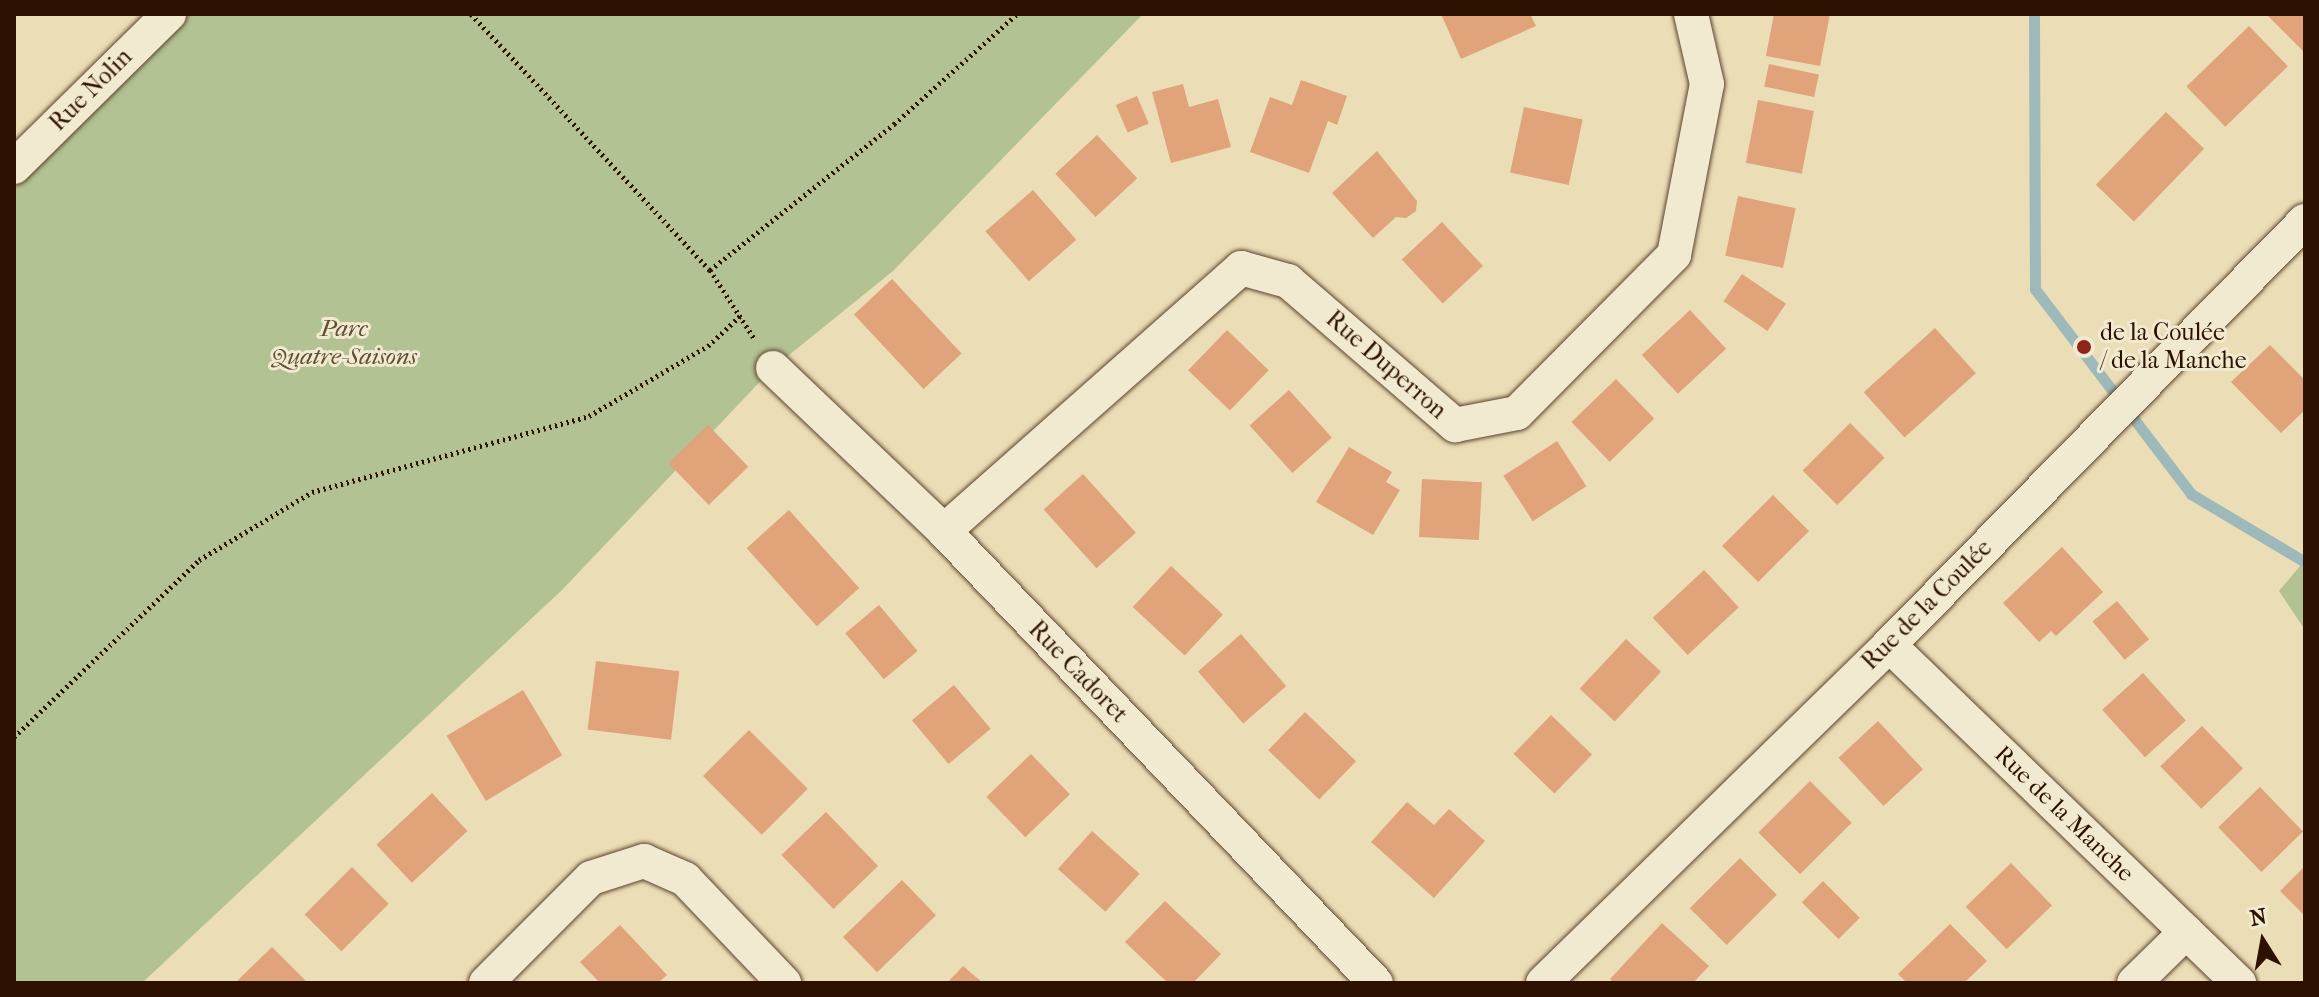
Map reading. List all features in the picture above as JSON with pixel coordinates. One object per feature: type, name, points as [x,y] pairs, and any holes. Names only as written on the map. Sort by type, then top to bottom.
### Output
[{"type":"street","name":"Rue Nolin","points":[[14,167],[169,14]]},
{"type":"street","name":"Rue Duperron","points":[[944,531],[1241,268],[1288,281],[1455,425],[1517,413],[1674,255],[1707,84],[1691,14]]},
{"type":"street","name":"Rue de la Coulée","points":[[1543,983],[1889,645],[2305,221]]},
{"type":"street","name":"Rue Cadoret","points":[[773,368],[944,531],[1376,983]]},
{"type":"street","name":"Rue de la Manche","points":[[1889,645],[2239,983]]},
{"type":"street","points":[[486,983],[591,878],[644,861],[685,879],[784,983]]},
{"type":"street","points":[[2134,983],[2186,932]]},
{"type":"path","points":[[471,14],[710,270],[773,368]]},
{"type":"path","points":[[710,270],[894,124],[1017,14]]},
{"type":"path","points":[[14,737],[199,560],[312,492],[589,416],[708,346],[740,316]]},
{"type":"green space","name":"Parc Quatre-Saisons","points":[[169,14],[1143,14],[893,271],[773,368],[562,590],[142,983],[14,983],[14,167]]},
{"type":"green space","points":[[2305,560],[2305,630],[2279,591]]},
{"type":"building","points":[[1441,14],[1530,14],[1536,26],[1461,59]]},
{"type":"building","points":[[1774,14],[1830,14],[1820,66],[1766,56]]},
{"type":"building","points":[[2305,14],[2303,51],[2268,16]]},
{"type":"building","points":[[2249,26],[2288,66],[2225,127],[2186,86]]},
{"type":"building","points":[[1769,64],[1819,75],[1814,97],[1764,86]]},
{"type":"building","points":[[1301,80],[1347,96],[1337,125],[1328,121],[1309,173],[1250,152],[1270,97],[1292,105]]},
{"type":"building","points":[[1183,84],[1189,107],[1218,99],[1231,147],[1171,163],[1152,92]]},
{"type":"building","points":[[1137,96],[1149,124],[1128,133],[1116,105]]},
{"type":"building","points":[[1758,100],[1814,111],[1802,174],[1746,163]]},
{"type":"building","points":[[1524,107],[1583,119],[1569,185],[1510,173]]},
{"type":"building","points":[[2166,112],[2204,149],[2134,221],[2096,185]]},
{"type":"building","points":[[1097,135],[1137,178],[1096,217],[1055,174]]},
{"type":"building","points":[[1377,151],[1417,201],[1416,211],[1406,218],[1396,217],[1373,238],[1332,193]]},
{"type":"building","points":[[1033,190],[1076,240],[1029,281],[985,231]]},
{"type":"building","points":[[1738,196],[1796,208],[1783,268],[1725,256]]},
{"type":"building","points":[[1442,222],[1483,266],[1443,303],[1402,260]]},
{"type":"building","points":[[1742,274],[1786,304],[1767,331],[1724,301]]},
{"type":"building","points":[[892,279],[962,354],[924,389],[854,314]]},
{"type":"building","points":[[1690,310],[1726,349],[1678,394],[1642,355]]},
{"type":"building","points":[[1935,328],[1976,373],[1904,438],[1864,392]]},
{"type":"building","points":[[1227,330],[1269,370],[1230,411],[1188,370]]},
{"type":"building","points":[[2270,345],[2305,380],[2305,410],[2281,433],[2231,382]]},
{"type":"building","points":[[1616,379],[1654,419],[1610,462],[1571,422]]},
{"type":"building","points":[[1289,390],[1332,438],[1292,473],[1250,425]]},
{"type":"building","points":[[1850,423],[1885,458],[1837,505],[1803,470]]},
{"type":"building","points":[[708,425],[748,467],[709,505],[668,463]]},
{"type":"building","points":[[1557,441],[1586,486],[1533,521],[1503,476]]},
{"type":"building","points":[[1349,447],[1392,472],[1386,482],[1400,490],[1373,535],[1316,502]]},
{"type":"building","points":[[1083,474],[1136,533],[1096,568],[1044,509]]},
{"type":"building","points":[[1422,479],[1482,482],[1479,540],[1419,537]]},
{"type":"building","points":[[1773,495],[1809,531],[1758,582],[1722,546]]},
{"type":"building","points":[[789,510],[859,588],[817,626],[747,548]]},
{"type":"building","points":[[2062,547],[2103,592],[2056,636],[2051,631],[2039,642],[2003,603]]},
{"type":"building","points":[[1171,566],[1223,614],[1185,655],[1133,607]]},
{"type":"building","points":[[1704,570],[1739,607],[1688,655],[1653,618]]},
{"type":"building","points":[[2117,601],[2149,639],[2125,660],[2092,622]]},
{"type":"building","points":[[879,605],[918,651],[884,679],[845,633]]},
{"type":"building","points":[[1241,634],[1286,686],[1243,723],[1198,671]]},
{"type":"building","points":[[1626,639],[1661,672],[1615,721],[1580,689]]},
{"type":"building","points":[[596,661],[679,671],[671,740],[588,729]]},
{"type":"building","points":[[2143,673],[2186,721],[2145,757],[2102,710]]},
{"type":"building","points":[[954,685],[991,729],[949,764],[912,720]]},
{"type":"building","points":[[523,690],[562,755],[486,801],[447,736]]},
{"type":"building","points":[[1305,712],[1356,761],[1319,799],[1268,750]]},
{"type":"building","points":[[1551,715],[1592,755],[1554,793],[1513,754]]},
{"type":"building","points":[[1878,721],[1923,769],[1884,806],[1839,758]]},
{"type":"building","points":[[2202,726],[2243,768],[2201,809],[2160,766]]},
{"type":"building","points":[[749,730],[808,789],[762,835],[703,776]]},
{"type":"building","points":[[1031,754],[1070,794],[1025,837],[986,797]]},
{"type":"building","points":[[1810,781],[1852,823],[1800,874],[1758,833]]},
{"type":"building","points":[[2260,787],[2303,832],[2261,872],[2218,827]]},
{"type":"building","points":[[432,793],[467,831],[412,883],[376,845]]},
{"type":"building","points":[[1407,802],[1434,825],[1449,809],[1485,841],[1434,898],[1371,842]]},
{"type":"building","points":[[826,812],[878,866],[834,909],[781,855]]},
{"type":"building","points":[[1092,831],[1140,874],[1105,912],[1058,869]]},
{"type":"building","points":[[1740,858],[1777,895],[1727,945],[1690,908]]},
{"type":"building","points":[[2011,863],[2052,905],[2007,949],[1966,907]]},
{"type":"building","points":[[2305,866],[2305,916],[2280,891]]},
{"type":"building","points":[[352,867],[389,904],[341,951],[305,914]]},
{"type":"building","points":[[902,880],[936,915],[877,972],[843,937]]},
{"type":"building","points":[[1823,881],[1860,918],[1839,939],[1802,902]]},
{"type":"building","points":[[1165,901],[1221,954],[1193,983],[1168,983],[1125,942]]},
{"type":"building","points":[[1662,923],[1709,966],[1693,983],[1614,983],[1610,979]]},
{"type":"building","points":[[1950,924],[1987,961],[1964,983],[1907,983],[1898,974]]},
{"type":"building","points":[[620,925],[667,975],[658,983],[600,983],[580,962]]},
{"type":"building","points":[[272,947],[308,983],[235,983]]},
{"type":"building","points":[[963,966],[983,983],[947,983]]},
{"type":"waterway","points":[[2034,14],[2035,289],[2191,494],[2305,562]]},
{"type":"place","name":"de la Coulée / de la Manche","points":[[2084,347]]}]
